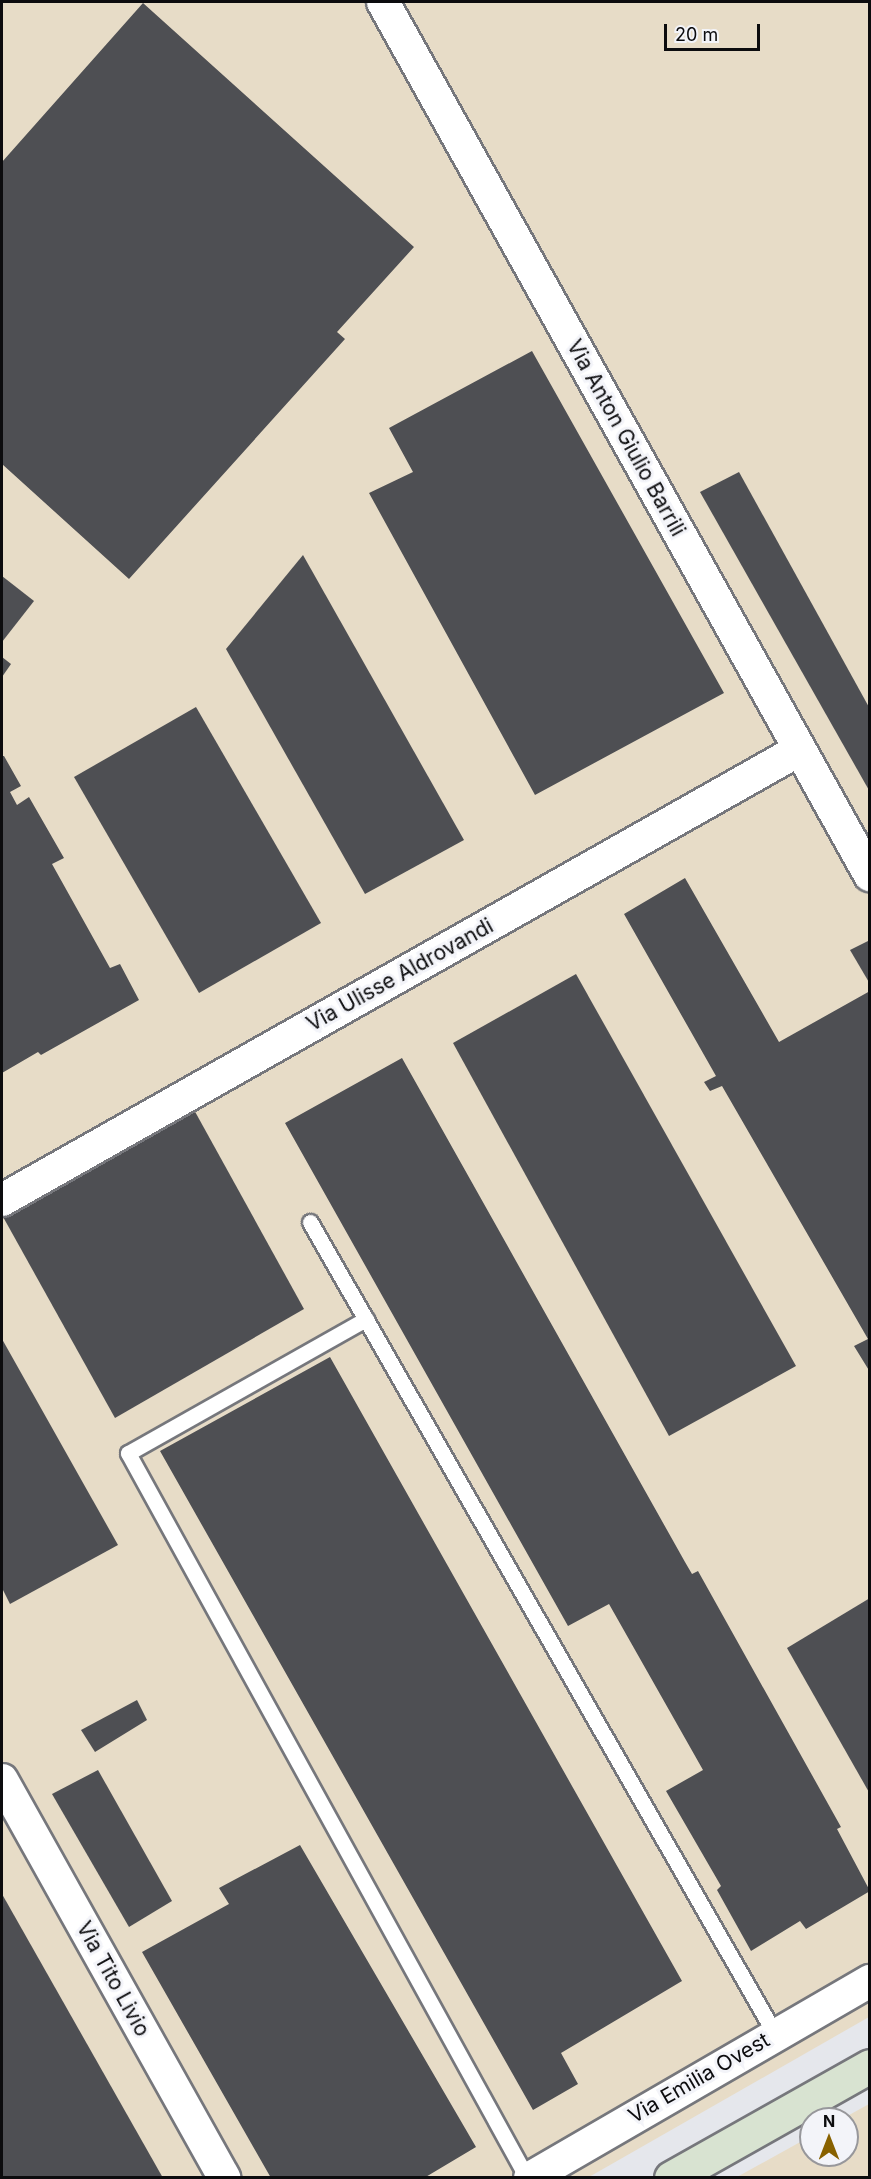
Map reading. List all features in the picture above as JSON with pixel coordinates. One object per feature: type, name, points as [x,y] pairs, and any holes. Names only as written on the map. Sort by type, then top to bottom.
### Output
[{"type":"main road","points":[[671,2178],[870,2066]]},
{"type":"street","name":"Via Anton Giulio Barrili","points":[[384,2],[870,874]]},
{"type":"street","name":"Via Ulisse Aldrovandi","points":[[2,1200],[799,750]]},
{"type":"street","name":"Via Tito Livio","points":[[2,1780],[224,2178]]},
{"type":"street","name":"Via Emilia Ovest","points":[[528,2178],[870,1981]]},
{"type":"lane","points":[[310,1222],[775,2034]]},
{"type":"lane","points":[[366,1319],[128,1453],[528,2178]]},
{"type":"shaded area","points":[[2,2],[869,2],[869,2017],[589,2177],[2,2178]]},
{"type":"shaded area","points":[[869,2104],[869,2177],[737,2177],[799,2143],[799,2167],[859,2167],[859,2110]]},
{"type":"building","points":[[143,3],[414,247],[337,332],[345,339],[129,579],[2,464],[2,162]]},
{"type":"building","points":[[532,351],[724,693],[535,795],[369,493],[413,472],[389,428]]},
{"type":"building","points":[[739,472],[870,709],[870,792],[700,492]]},
{"type":"building","points":[[303,555],[464,840],[365,894],[226,649]]},
{"type":"building","points":[[2,576],[34,601],[2,642]]},
{"type":"building","points":[[2,657],[11,664],[2,677]]},
{"type":"building","points":[[196,707],[321,923],[199,993],[74,777]]},
{"type":"building","points":[[2,756],[21,786],[10,792],[17,805],[29,797],[64,858],[52,864],[110,968],[120,964],[139,1000],[41,1055],[38,1052],[2,1073]]},
{"type":"building","points":[[685,878],[779,1042],[870,991],[870,1372],[854,1346],[868,1339],[722,1086],[710,1091],[704,1082],[716,1076],[624,914]]},
{"type":"building","points":[[870,940],[870,984],[850,950]]},
{"type":"building","points":[[576,974],[796,1366],[669,1436],[453,1043]]},
{"type":"building","points":[[402,1058],[685,1562],[692,1574],[698,1571],[841,1827],[837,1829],[870,1891],[806,1929],[800,1921],[751,1951],[717,1890],[721,1886],[666,1791],[703,1770],[609,1604],[568,1626],[285,1123]]},
{"type":"building","points":[[193,1108],[304,1309],[115,1418],[2,1215]]},
{"type":"building","points":[[2,1339],[118,1545],[10,1604],[2,1588]]},
{"type":"building","points":[[330,1357],[682,1981],[561,2053],[578,2084],[533,2110],[160,1451]]},
{"type":"building","points":[[870,1598],[870,1794],[787,1648]]},
{"type":"building","points":[[137,1700],[147,1720],[95,1752],[81,1730]]},
{"type":"building","points":[[98,1770],[172,1901],[129,1927],[52,1794]]},
{"type":"building","points":[[300,1845],[476,2147],[424,2178],[271,2178],[142,1952],[229,1904],[219,1888]]},
{"type":"building","points":[[2,1894],[163,2178],[2,2178]]}]
